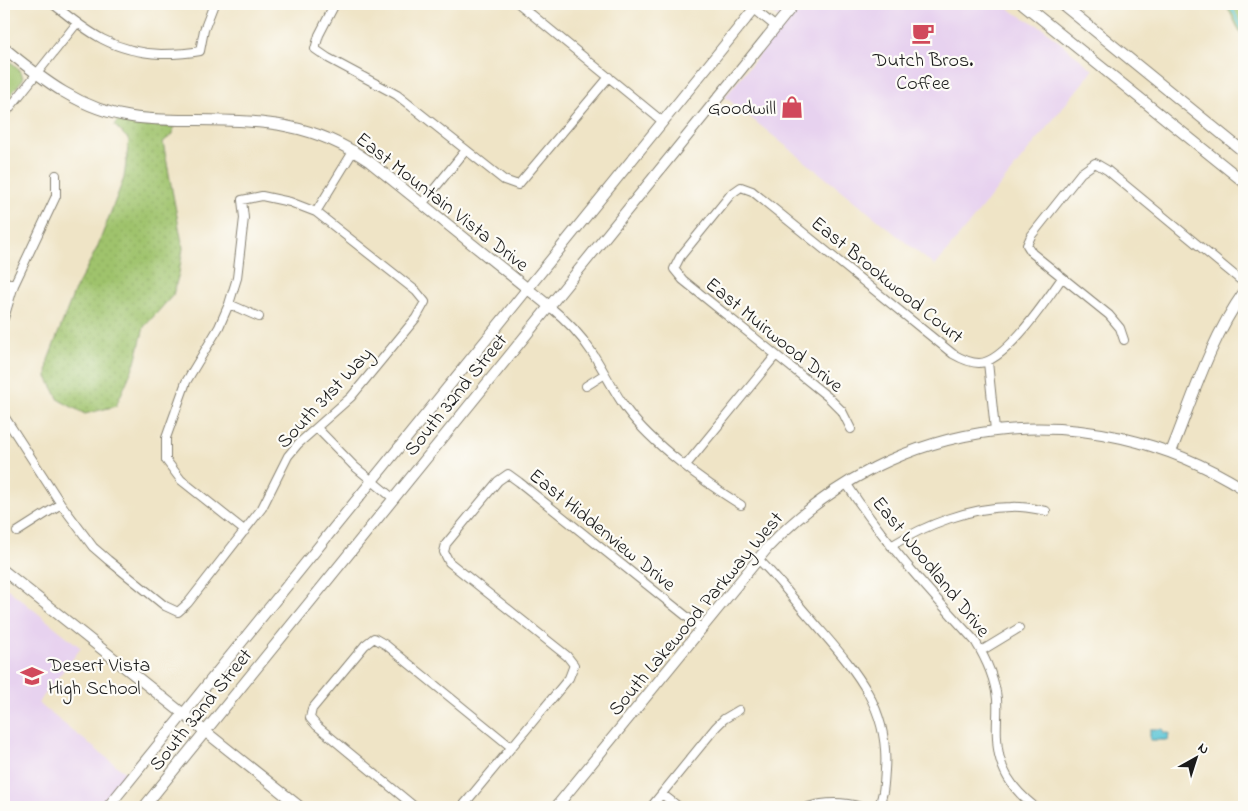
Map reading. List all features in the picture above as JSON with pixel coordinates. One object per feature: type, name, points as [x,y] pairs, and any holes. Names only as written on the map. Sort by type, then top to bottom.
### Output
[{"type":"main road","name":"South 32nd Street","points":[[144,807],[794,4]]},
{"type":"main road","points":[[1023,4],[1244,182]]},
{"type":"main road","points":[[1062,4],[1244,152]]},
{"type":"main road","name":"South 32nd Street","points":[[108,807],[527,289],[753,5]]},
{"type":"main road","name":"East Mountain Vista Drive","points":[[4,48],[36,74],[69,96],[85,104],[120,115],[133,118],[273,122],[314,132],[354,150],[549,306]]},
{"type":"main road","points":[[1171,452],[1215,340],[1244,292]]},
{"type":"main road","name":"South Lakewood Parkway West","points":[[556,807],[701,628],[786,528],[804,512],[846,483],[884,463],[949,439],[995,430],[1081,430],[1125,438],[1171,452],[1212,470],[1244,489]]},
{"type":"main road","points":[[4,571],[300,807]]},
{"type":"street","points":[[53,4],[77,23],[121,48],[145,53],[185,55],[200,51],[204,30],[214,4]]},
{"type":"street","points":[[335,4],[319,35],[315,49],[397,95],[504,180],[518,185],[531,172],[609,77]]},
{"type":"street","points":[[520,4],[662,121]]},
{"type":"street","points":[[753,5],[776,27]]},
{"type":"street","points":[[4,115],[77,23]]},
{"type":"street","points":[[245,531],[181,480],[166,460],[166,438],[186,382],[219,327],[229,304],[237,278],[244,218],[242,200],[262,196],[290,202],[316,212],[354,150]]},
{"type":"street","points":[[422,204],[466,150]]},
{"type":"street","points":[[1124,340],[1120,328],[1109,315],[1032,253],[1027,245],[1030,236],[1081,173],[1095,163],[1244,283]]},
{"type":"street","points":[[4,318],[14,285],[56,196],[56,175]]},
{"type":"street","name":"East Brookwood Court","points":[[674,269],[680,257],[731,194],[741,187],[752,192],[953,354],[962,359],[978,363],[988,362]]},
{"type":"street","name":"South 31st Way","points":[[61,504],[93,547],[165,606],[178,612],[188,603],[262,508],[288,456],[298,444],[351,397],[416,318],[425,302],[416,291],[316,212]]},
{"type":"street","name":"East Muirwood Drive","points":[[674,269],[683,280],[828,396],[842,411],[851,429]]},
{"type":"street","points":[[995,430],[988,362],[1009,347],[1062,278]]},
{"type":"street","points":[[4,281],[14,285]]},
{"type":"street","points":[[229,304],[259,317]]},
{"type":"street","name":"East Mountain Vista Drive","points":[[549,306],[575,331],[590,350],[627,409],[641,426],[715,488],[741,505]]},
{"type":"street","points":[[686,465],[776,355]]},
{"type":"street","points":[[586,386],[605,374]]},
{"type":"street","points":[[4,416],[61,504],[17,532]]},
{"type":"street","points":[[316,428],[354,466],[394,499]]},
{"type":"street","name":"East Hiddenview Drive","points":[[511,747],[569,678],[574,665],[567,656],[449,562],[444,552],[446,544],[486,495],[498,481],[508,474],[701,628]]},
{"type":"street","name":"East Woodland Drive","points":[[846,483],[891,546],[981,651],[987,662],[997,699],[996,739],[1002,768],[1018,794],[1035,807]]},
{"type":"street","points":[[891,546],[933,524],[968,514],[1011,506],[1046,511]]},
{"type":"street","points":[[758,559],[854,670],[876,706],[886,748],[882,800],[878,807]]},
{"type":"street","points":[[981,651],[1019,628]]},
{"type":"street","points":[[415,807],[317,726],[310,718],[312,709],[365,645],[374,638],[386,645],[511,747],[462,807]]},
{"type":"street","points":[[651,807],[716,727],[724,719],[739,710]]},
{"type":"street","points":[[662,794],[678,807]]},
{"type":"street","points":[[1020,807],[1026,800]]},
{"type":"street","points":[[808,807],[817,804],[836,803],[853,804],[861,807]]},
{"type":"shaded area","points":[[761,4],[1003,4],[1015,13],[1043,28],[1093,70],[935,266],[725,97],[785,23]]},
{"type":"shaded area","name":"Desert Vista High School","points":[[4,586],[81,648],[38,703],[127,774],[99,807],[4,807]]},
{"type":"green space","points":[[1226,4],[1244,4],[1244,40]]},
{"type":"green space","points":[[4,57],[18,69],[23,79],[4,103]]},
{"type":"green space","points":[[120,115],[174,120],[173,134],[163,142],[183,248],[173,295],[144,327],[135,363],[116,406],[85,414],[59,400],[47,377],[48,360],[74,292],[97,248],[124,178],[129,140],[115,126]]},
{"type":"water","points":[[1150,729],[1163,729],[1164,733],[1169,733],[1168,740],[1150,740]]},
{"type":"waterway","points":[[1230,4],[1244,33]]},
{"type":"place","name":"Dutch Bros. Coffee","points":[[923,33]]},
{"type":"place","name":"Goodwill","points":[[792,107]]},
{"type":"place","name":"Desert Vista High School","points":[[32,676]]}]
